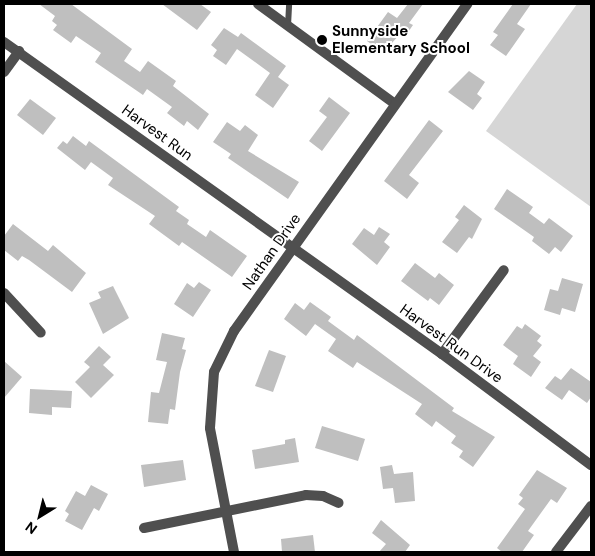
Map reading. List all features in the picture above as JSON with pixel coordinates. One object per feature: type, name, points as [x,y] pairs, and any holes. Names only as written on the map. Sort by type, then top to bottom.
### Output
[{"type":"street","points":[[258,4],[394,103]]},
{"type":"street","name":"Nathan Drive","points":[[234,552],[210,428],[214,372],[234,331],[394,103],[467,4]]},
{"type":"street","name":"Harvest Run","points":[[4,42],[292,249]]},
{"type":"street","points":[[4,72],[19,51]]},
{"type":"street","name":"Harvest Run Drive","points":[[292,249],[442,354],[591,465]]},
{"type":"street","points":[[442,354],[504,270]]},
{"type":"street","points":[[4,293],[41,332]]},
{"type":"street","points":[[144,528],[227,509],[306,495],[323,496],[339,503]]},
{"type":"street","points":[[556,552],[591,506]]},
{"type":"lane","points":[[288,26],[289,4]]},
{"type":"shaded area","points":[[577,4],[591,4],[591,207],[486,131]]},
{"type":"building","points":[[39,4],[71,4],[132,49],[124,61],[140,72],[148,61],[176,81],[173,86],[209,114],[198,130],[187,121],[184,126],[167,113],[172,107],[147,89],[143,95],[95,62],[101,53],[76,36],[71,43],[53,30],[57,25],[52,21],[55,16]]},
{"type":"building","points":[[162,4],[200,4],[211,12],[197,30]]},
{"type":"building","points":[[408,4],[423,4],[409,23],[413,25],[404,38],[400,34],[383,53],[367,41],[388,12],[397,18]]},
{"type":"building","points":[[513,4],[531,4],[517,24],[525,29],[506,56],[490,45],[498,35],[493,32]]},
{"type":"building","points":[[224,28],[238,37],[241,33],[286,66],[278,77],[289,85],[273,108],[255,95],[270,73],[237,49],[226,65],[213,56],[217,50],[211,45]]},
{"type":"building","points":[[469,71],[485,82],[477,94],[482,98],[473,110],[448,92]]},
{"type":"building","points":[[329,97],[350,113],[322,151],[309,141],[327,117],[319,111]]},
{"type":"building","points":[[30,99],[56,118],[43,135],[17,115]]},
{"type":"building","points":[[429,120],[443,131],[409,175],[419,183],[407,199],[384,181]]},
{"type":"building","points":[[227,122],[240,131],[245,125],[258,135],[248,151],[299,182],[288,199],[228,158],[231,154],[213,142]]},
{"type":"building","points":[[73,136],[86,146],[89,141],[179,207],[176,211],[189,220],[187,224],[206,237],[210,230],[247,256],[232,277],[182,242],[179,246],[149,224],[155,216],[108,185],[113,178],[91,162],[85,170],[57,148],[63,141],[67,144]]},
{"type":"building","points":[[507,189],[533,207],[529,213],[544,224],[549,218],[573,236],[561,252],[555,247],[549,254],[532,241],[534,237],[494,209]]},
{"type":"building","points":[[464,205],[482,219],[472,239],[469,237],[457,253],[442,242],[459,220],[455,217]]},
{"type":"building","points":[[13,224],[48,251],[53,245],[86,273],[72,292],[29,260],[22,256],[18,261],[4,250],[4,236]]},
{"type":"building","points":[[379,227],[390,234],[384,242],[390,247],[377,265],[352,244],[364,228],[374,235]]},
{"type":"building","points":[[415,263],[435,278],[439,273],[454,285],[439,305],[430,298],[428,301],[401,281]]},
{"type":"building","points":[[562,278],[583,284],[575,312],[562,308],[560,315],[544,310],[550,289],[558,291]]},
{"type":"building","points":[[199,282],[211,290],[193,317],[174,304],[187,283],[194,288]]},
{"type":"building","points":[[113,286],[129,318],[103,334],[89,303],[101,298],[98,292]]},
{"type":"building","points":[[310,302],[331,317],[328,321],[354,340],[357,335],[454,408],[452,411],[495,437],[473,467],[459,457],[463,451],[451,443],[456,436],[436,421],[432,427],[415,414],[422,404],[357,362],[353,368],[328,351],[336,339],[315,324],[306,336],[284,319],[295,303],[304,310]]},
{"type":"building","points":[[525,324],[541,336],[537,341],[542,345],[533,356],[541,362],[531,377],[513,364],[518,356],[503,345],[517,326],[522,329]]},
{"type":"building","points":[[162,333],[185,338],[182,349],[186,350],[180,372],[175,410],[170,409],[168,424],[148,422],[151,392],[159,393],[167,362],[156,360]]},
{"type":"building","points":[[99,346],[111,357],[103,365],[114,375],[91,398],[75,382],[90,367],[84,362]]},
{"type":"building","points":[[269,350],[286,356],[273,392],[255,386]]},
{"type":"building","points":[[4,361],[22,377],[4,398]]},
{"type":"building","points":[[571,368],[591,382],[591,397],[587,403],[569,390],[562,400],[545,388],[555,376],[561,380]]},
{"type":"building","points":[[30,389],[72,391],[71,408],[52,407],[52,415],[29,413]]},
{"type":"building","points":[[322,426],[365,439],[358,461],[315,448]]},
{"type":"building","points":[[295,438],[299,462],[255,469],[252,450],[285,444],[285,440]]},
{"type":"building","points":[[183,460],[186,480],[144,487],[141,465]]},
{"type":"building","points":[[392,465],[394,474],[413,472],[415,501],[395,503],[393,488],[383,489],[380,467]]},
{"type":"building","points":[[537,470],[567,488],[557,503],[551,499],[528,531],[534,535],[522,552],[502,552],[497,548],[525,509],[518,504],[523,498],[519,495]]},
{"type":"building","points":[[91,485],[108,494],[99,511],[94,508],[82,530],[65,521],[69,514],[65,511],[76,491],[85,496]]},
{"type":"building","points":[[381,520],[410,545],[405,552],[379,552],[386,544],[372,533]]},
{"type":"building","points":[[313,535],[315,552],[282,552],[281,539]]},
{"type":"place","name":"Sunnyside Elementary School","points":[[322,40]]}]
